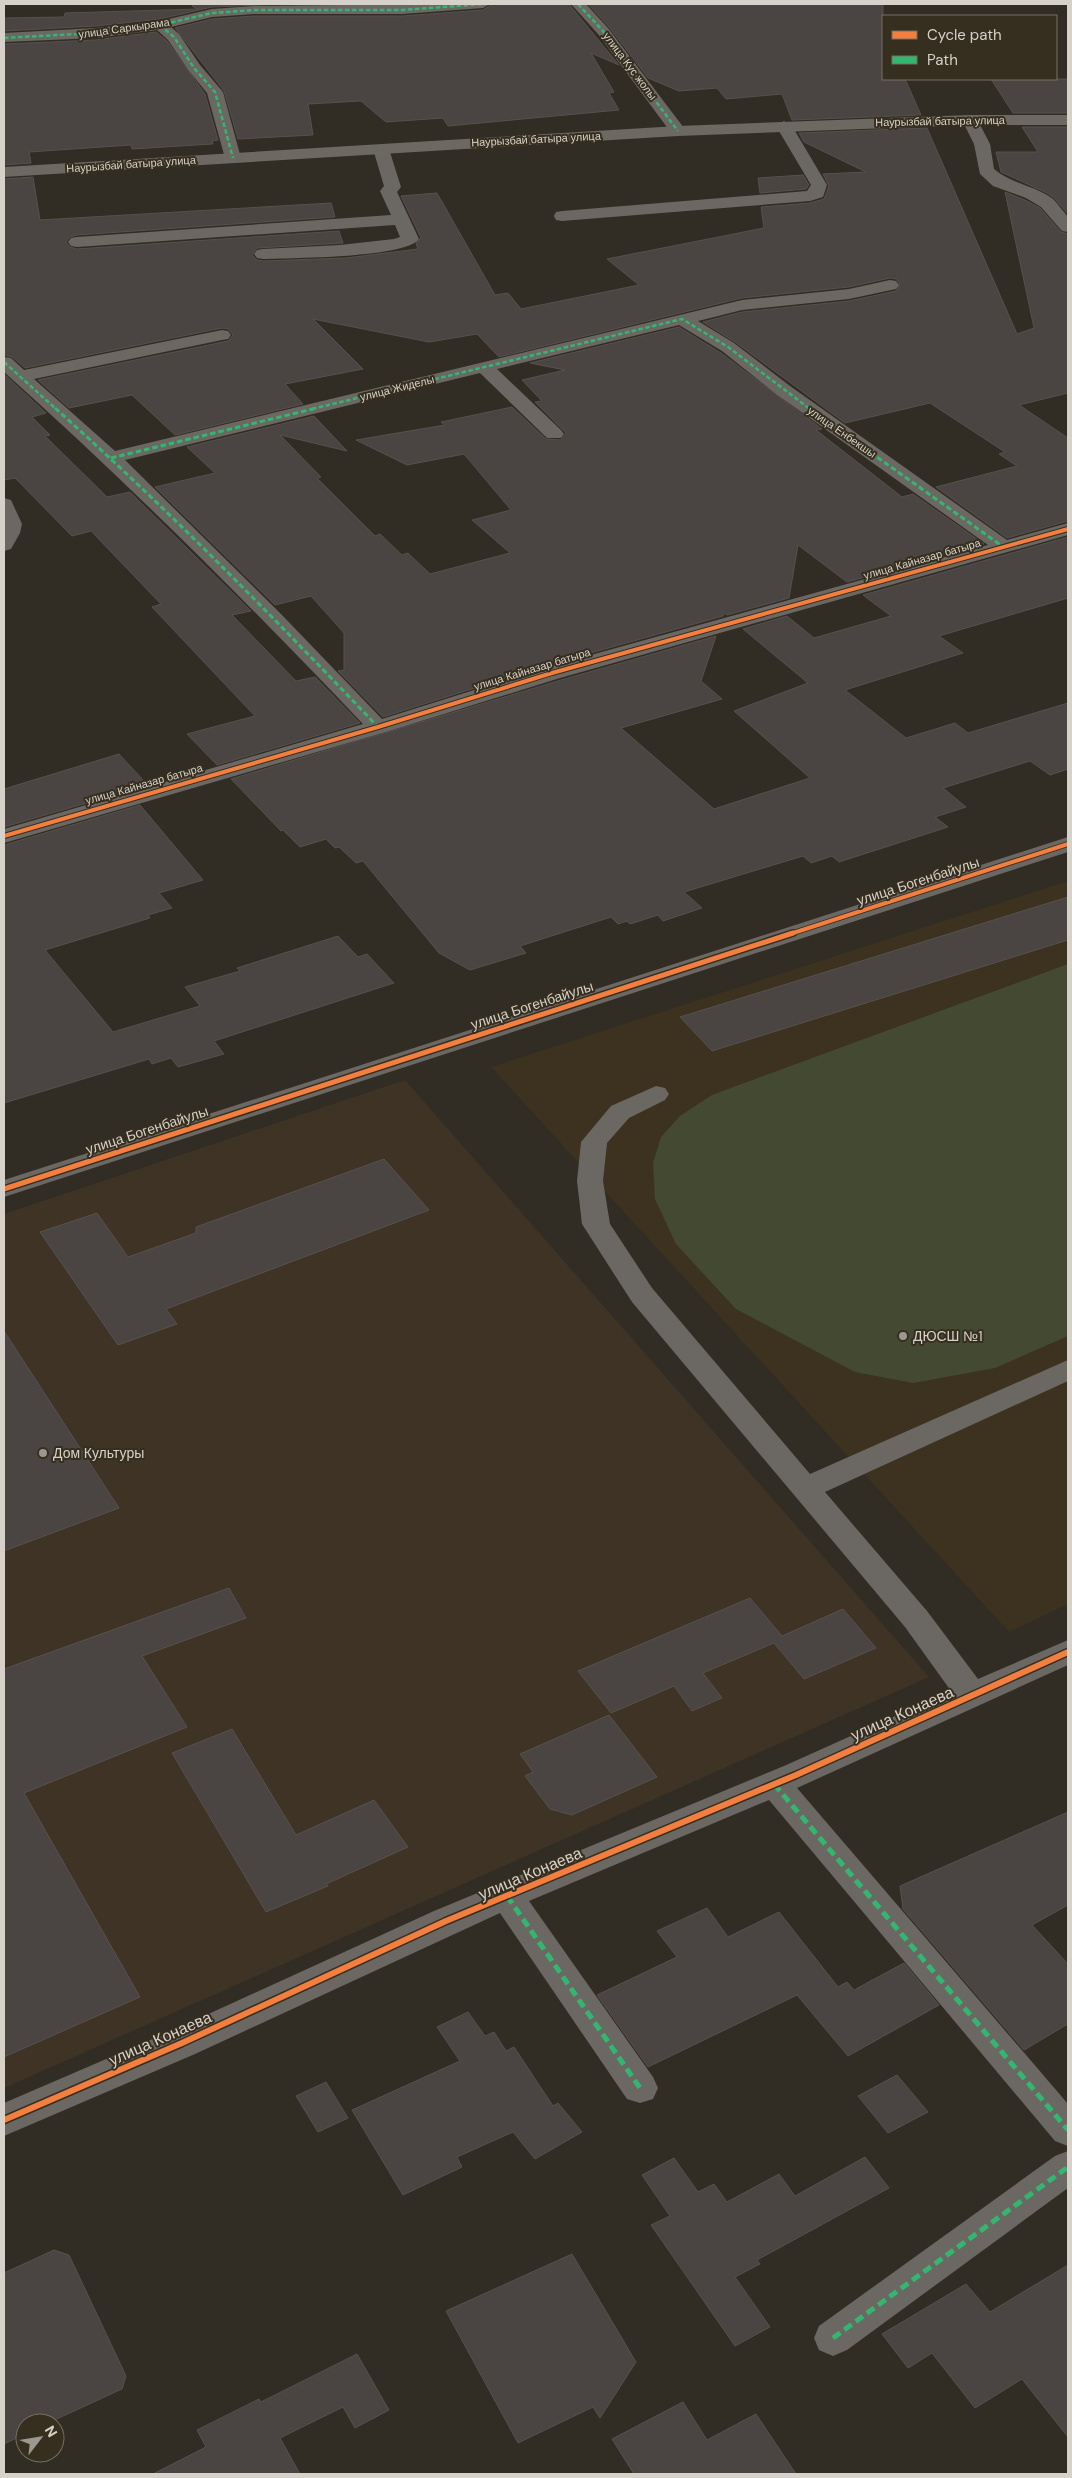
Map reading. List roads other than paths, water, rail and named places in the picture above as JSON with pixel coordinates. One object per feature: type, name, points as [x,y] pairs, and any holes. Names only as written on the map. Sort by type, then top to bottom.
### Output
[{"type":"main road","name":"Наурызбай батыра улица","points":[[4,172],[678,131],[970,120],[1068,120]]},
{"type":"street","name":"улица Саркырама","points":[[4,38],[53,37],[160,25],[212,14],[254,10],[402,10],[483,4]]},
{"type":"street","name":"улица Кус жолы","points":[[578,4],[603,31],[678,131]]},
{"type":"street","points":[[160,25],[174,37],[215,92],[233,158]]},
{"type":"street","points":[[970,120],[982,144],[986,171],[999,182],[1032,194],[1047,203],[1068,227]]},
{"type":"street","points":[[562,216],[810,196],[817,193],[819,184],[784,126]]},
{"type":"street","points":[[263,254],[364,248],[404,243],[410,239],[388,191],[393,187],[381,149]]},
{"type":"street","points":[[77,242],[401,219]]},
{"type":"street","name":"улица Жиделы","points":[[111,458],[484,366],[742,305],[848,294],[890,285]]},
{"type":"street","name":"улица Енбекшы","points":[[682,319],[728,347],[783,390],[1002,546]]},
{"type":"street","points":[[22,376],[222,335]]},
{"type":"street","points":[[4,362],[22,376],[111,458],[274,618],[378,727]]},
{"type":"street","points":[[484,366],[554,434]]},
{"type":"street","points":[[4,504],[13,520],[11,532],[4,545]]},
{"type":"street","name":"улица Кайназар батыра","points":[[4,836],[378,727],[552,673],[1068,529]]},
{"type":"street","name":"улица Богенбайулы","points":[[4,1189],[1068,844]]},
{"type":"street","points":[[656,1094],[620,1112],[594,1142],[590,1181],[596,1224],[642,1295],[916,1619],[972,1695]]},
{"type":"street","points":[[806,1488],[1068,1370]]},
{"type":"street","name":"улица Конаева","points":[[4,2120],[182,2043],[507,1896],[774,1784],[1068,1652]]},
{"type":"street","points":[[774,1784],[1068,2130]]},
{"type":"street","points":[[507,1896],[640,2088]]},
{"type":"street","points":[[834,2338],[1068,2167]]},
{"type":"place","name":"ДЮСШ №1","points":[[903,1336]]},
{"type":"place","name":"Дом Культуры","points":[[43,1453]]}]
